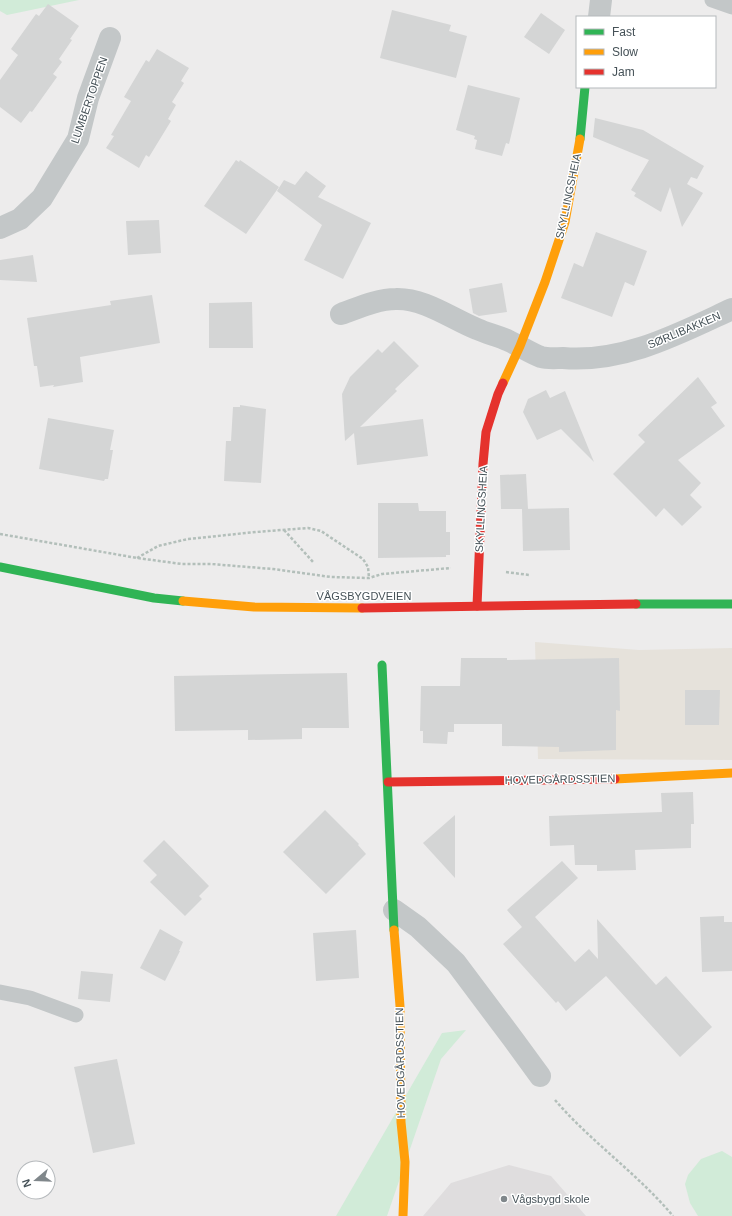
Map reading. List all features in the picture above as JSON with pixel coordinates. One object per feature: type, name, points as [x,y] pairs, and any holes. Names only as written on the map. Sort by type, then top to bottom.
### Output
[{"type":"street","points":[[599,16],[601,0]]},
{"type":"street","name":"LUMBERTOPPEN","points":[[0,228],[20,219],[42,198],[78,139],[88,98],[110,38]]},
{"type":"street","name":"SKYLLINGSHEIA","points":[[477,606],[483,464],[486,432],[498,394],[520,346],[546,282],[565,222],[582,127],[585,88]]},
{"type":"street","points":[[340,314],[372,303],[396,299],[408,300],[436,310],[477,329],[520,346]]},
{"type":"street","name":"SØRLIBAKKEN","points":[[520,346],[541,357],[575,359],[624,354],[667,339],[732,309]]},
{"type":"street","name":"VÅGSBYGDVEIEN","points":[[0,568],[154,598],[254,607],[411,608],[732,604]]},
{"type":"street","name":"HOVEDGÅRDSSTIEN","points":[[382,665],[395,948],[400,1006],[401,1122],[405,1162],[403,1216]]},
{"type":"street","name":"HOVEDGÅRDSSTIEN","points":[[388,782],[609,779],[732,773]]},
{"type":"street","points":[[394,910],[418,927],[456,963],[540,1076]]},
{"type":"lane","points":[[712,0],[732,7]]},
{"type":"lane","points":[[0,992],[30,998],[76,1015]]},
{"type":"path","points":[[136,558],[166,543],[188,539],[308,528],[321,531],[363,559],[368,567],[369,578]]},
{"type":"path","points":[[284,529],[314,563]]},
{"type":"path","points":[[0,534],[136,558],[182,564],[211,564],[273,569],[331,577],[369,578],[382,574],[454,568],[478,572],[501,572],[530,576]]},
{"type":"path","points":[[540,1076],[555,1101],[580,1127],[661,1201],[673,1216]]},
{"type":"shaded area","points":[[535,642],[639,650],[732,648],[732,760],[538,759]]},
{"type":"shaded area","name":"Vågsbygd skole","points":[[509,1165],[551,1176],[586,1216],[423,1216],[451,1183]]},
{"type":"green space","points":[[0,0],[79,0],[7,15],[0,11]]},
{"type":"green space","points":[[466,1030],[441,1059],[387,1216],[336,1216],[442,1033]]},
{"type":"green space","points":[[722,1151],[732,1157],[732,1216],[698,1216],[690,1203],[685,1184],[688,1175],[701,1159]]},
{"type":"building","points":[[48,4],[79,26],[70,39],[72,40],[59,59],[62,62],[53,74],[57,77],[32,112],[30,111],[21,123],[0,107],[0,80],[18,55],[11,49],[36,14],[39,16]]},
{"type":"building","points":[[392,10],[451,25],[449,31],[467,36],[456,78],[380,58]]},
{"type":"building","points":[[541,13],[565,30],[549,54],[524,37]]},
{"type":"building","points":[[157,49],[189,68],[181,81],[184,83],[172,102],[176,105],[168,119],[171,121],[149,157],[146,155],[139,168],[106,148],[114,136],[111,135],[131,101],[124,97],[146,60],[149,62]]},
{"type":"building","points":[[468,85],[520,98],[509,144],[506,143],[502,156],[475,149],[477,140],[474,139],[475,136],[456,130]]},
{"type":"building","points":[[595,118],[643,130],[704,166],[697,179],[691,177],[687,184],[703,193],[682,227],[670,187],[661,212],[634,196],[636,193],[631,190],[649,160],[593,137]]},
{"type":"building","points":[[236,160],[239,162],[240,160],[279,187],[246,234],[204,206]]},
{"type":"building","points":[[306,171],[326,186],[318,197],[371,223],[343,279],[304,260],[322,225],[277,191],[284,180],[295,185]]},
{"type":"building","points":[[159,220],[161,253],[128,255],[126,221]]},
{"type":"building","points":[[596,232],[647,251],[634,286],[625,282],[612,317],[561,298],[574,263],[583,267]]},
{"type":"building","points":[[33,255],[37,282],[0,280],[0,260]]},
{"type":"building","points":[[502,283],[507,312],[479,316],[473,313],[469,289]]},
{"type":"building","points":[[152,295],[160,343],[80,357],[83,382],[53,387],[54,385],[40,387],[37,366],[34,366],[27,318],[111,305],[110,301]]},
{"type":"building","points":[[252,302],[253,348],[209,348],[209,303]]},
{"type":"building","points":[[394,341],[419,366],[395,389],[397,391],[360,427],[423,419],[428,456],[357,465],[354,433],[345,441],[342,394],[350,377],[378,349],[382,353]]},
{"type":"building","points":[[698,377],[717,403],[711,407],[725,426],[678,460],[701,483],[690,495],[702,507],[682,526],[664,508],[656,517],[613,474],[645,442],[638,435]]},
{"type":"building","points":[[546,390],[550,398],[565,391],[594,462],[561,429],[537,440],[523,412],[528,399]]},
{"type":"building","points":[[240,405],[266,409],[261,483],[224,481],[226,441],[231,441],[233,407],[240,407]]},
{"type":"building","points":[[48,418],[114,430],[110,450],[113,450],[108,479],[105,479],[104,481],[39,469]]},
{"type":"building","points":[[526,474],[528,509],[501,509],[500,475]]},
{"type":"building","points":[[378,503],[418,503],[419,511],[446,511],[446,532],[450,532],[450,555],[446,555],[446,557],[378,558]]},
{"type":"building","points":[[569,508],[570,550],[523,551],[522,509]]},
{"type":"building","points":[[461,658],[507,658],[507,660],[619,658],[620,711],[616,710],[616,750],[559,752],[559,747],[502,746],[502,724],[454,724],[454,732],[448,732],[447,744],[423,743],[423,731],[420,731],[421,686],[460,686]]},
{"type":"building","points":[[347,673],[349,728],[302,728],[302,739],[248,740],[248,730],[175,731],[174,676]]},
{"type":"building","points":[[685,690],[720,690],[719,725],[685,725]]},
{"type":"building","points":[[693,792],[694,824],[691,824],[691,848],[635,850],[636,870],[597,871],[597,865],[575,865],[574,845],[550,846],[549,816],[662,812],[661,793]]},
{"type":"building","points":[[325,810],[359,844],[358,845],[366,854],[326,894],[283,852]]},
{"type":"building","points":[[455,815],[455,878],[423,843]]},
{"type":"building","points":[[164,840],[209,886],[199,896],[202,899],[185,916],[150,882],[157,875],[143,861]]},
{"type":"building","points":[[562,861],[578,878],[535,917],[575,962],[589,949],[598,959],[597,919],[656,985],[666,976],[712,1027],[680,1057],[606,976],[566,1011],[558,1001],[556,1003],[503,944],[522,927],[507,910]]},
{"type":"building","points":[[724,916],[724,922],[732,922],[732,971],[702,972],[700,917]]},
{"type":"building","points":[[160,929],[183,942],[165,981],[140,968]]},
{"type":"building","points":[[356,930],[359,978],[316,981],[313,933]]},
{"type":"building","points":[[81,971],[113,974],[110,1002],[78,999]]},
{"type":"building","points":[[117,1059],[135,1144],[93,1153],[74,1067]]},
{"type":"traffic: fast","points":[[580,139],[585,88]]},
{"type":"traffic: fast","points":[[0,567],[154,598],[183,601]]},
{"type":"traffic: fast","points":[[636,604],[732,604]]},
{"type":"traffic: fast","points":[[382,665],[394,930]]},
{"type":"traffic: slow","points":[[503,383],[520,346],[545,282],[565,222],[580,139]]},
{"type":"traffic: slow","points":[[183,601],[254,607],[362,608]]},
{"type":"traffic: slow","points":[[615,779],[732,773]]},
{"type":"traffic: slow","points":[[394,930],[400,1006],[401,1122],[405,1162],[403,1216]]},
{"type":"traffic: jam","points":[[477,606],[483,464],[486,432],[503,383]]},
{"type":"traffic: jam","points":[[362,608],[636,604]]},
{"type":"traffic: jam","points":[[388,782],[615,779]]},
{"type":"place","name":"Vågsbygd skole","points":[[504,1199]]}]
